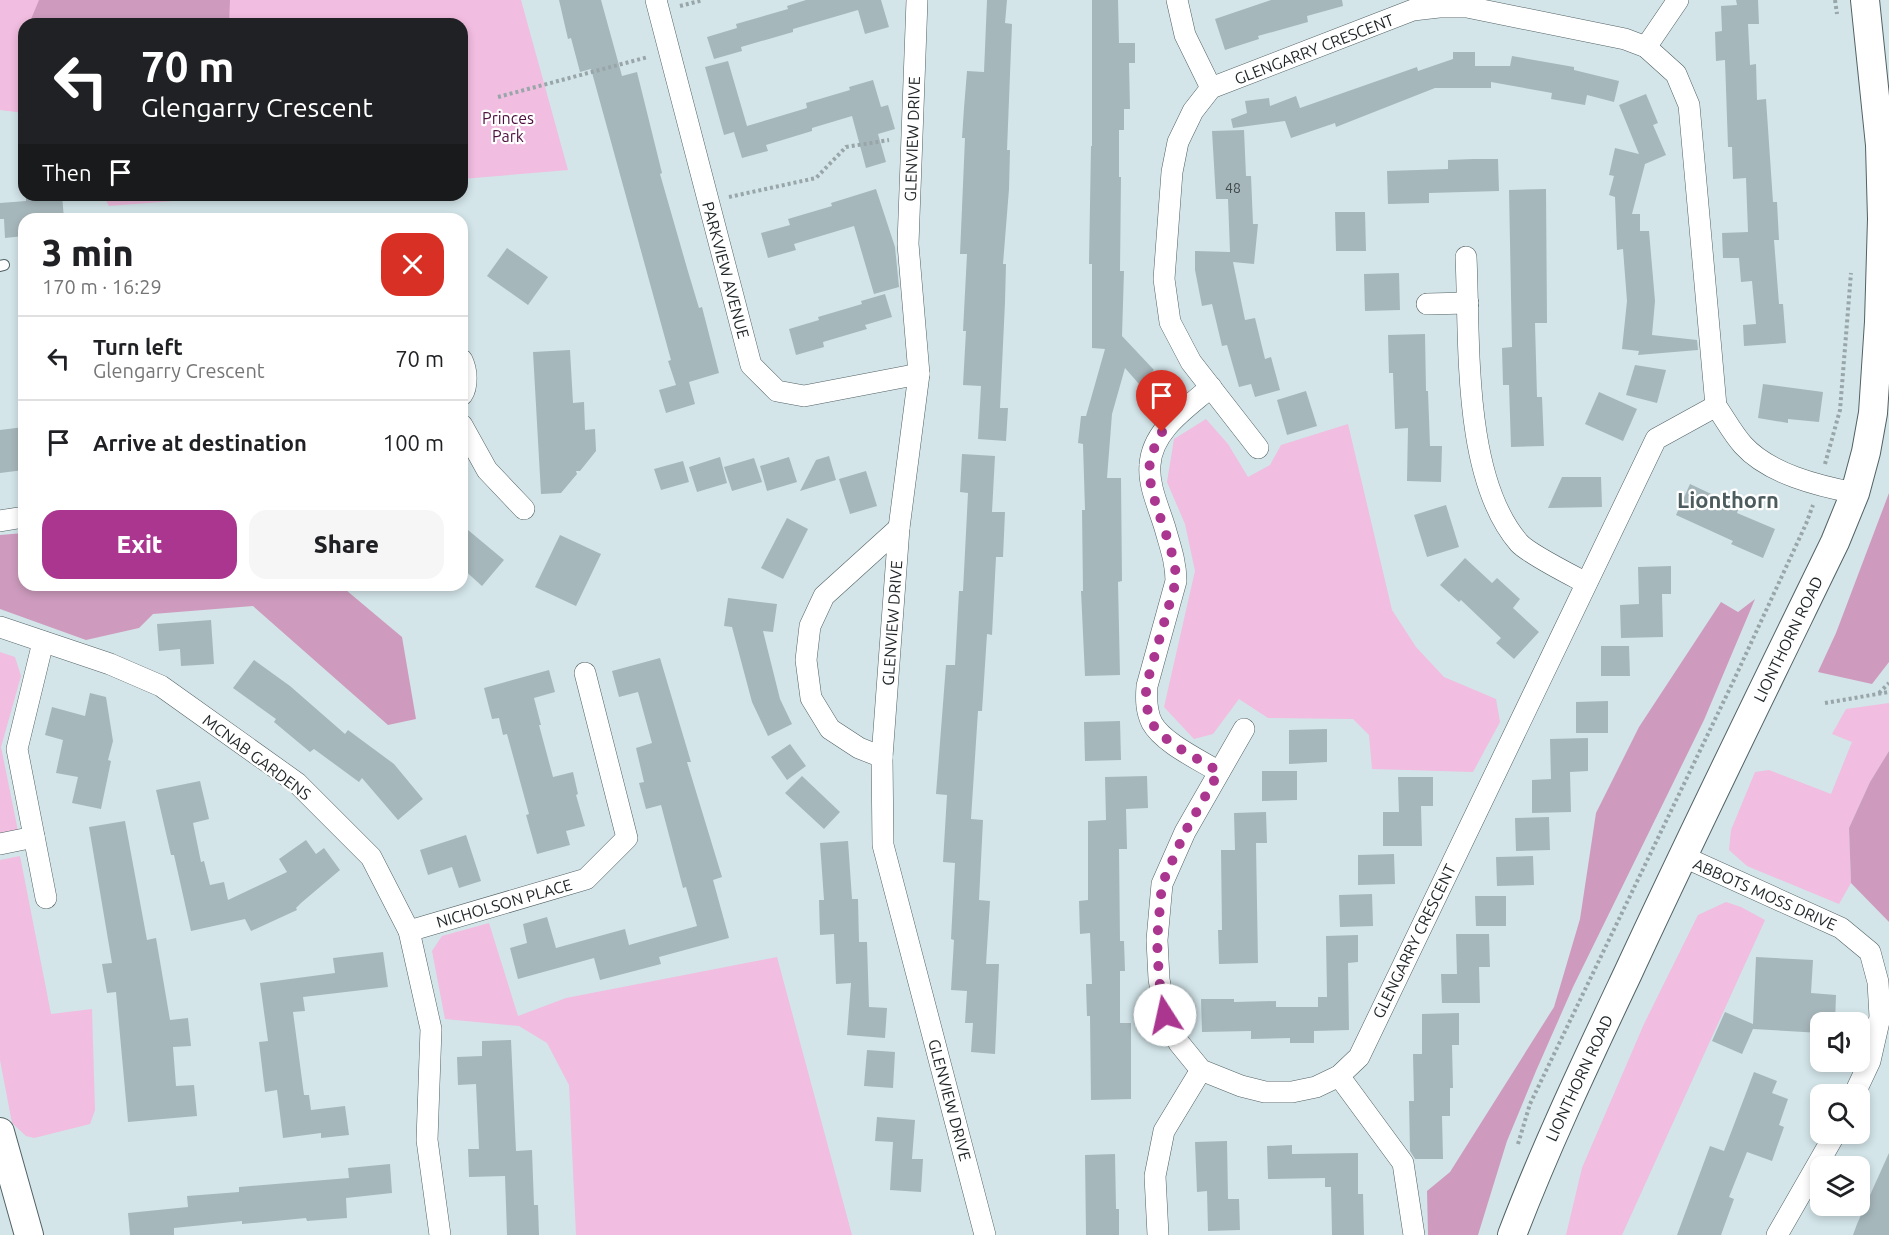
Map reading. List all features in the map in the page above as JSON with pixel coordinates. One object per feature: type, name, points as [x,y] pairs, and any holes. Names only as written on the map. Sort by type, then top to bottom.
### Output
[{"type":"street","name":"PARKVIEW AVENUE","points":[[656,0],[751,365],[777,391],[804,396],[919,374]]},
{"type":"street","name":"GLENVIEW DRIVE","points":[[917,0],[908,244],[919,374],[899,528],[882,757],[883,845],[985,1235]]},
{"type":"street","points":[[1177,0],[1185,35],[1212,88]]},
{"type":"street","points":[[1646,47],[1678,0]]},
{"type":"street","name":"LIONTHORN ROAD","points":[[1512,1235],[1534,1177],[1569,1098],[1682,856],[1835,542],[1855,493],[1873,413],[1882,219],[1880,145],[1864,0]]},
{"type":"street","name":"GLENGARRY CRESCENT","points":[[1258,448],[1191,362],[1170,322],[1164,279],[1172,172],[1178,142],[1193,111],[1212,88],[1413,10],[1439,3],[1625,39],[1646,47],[1676,74],[1689,105],[1716,406],[1744,446],[1764,461],[1820,486],[1855,493]]},
{"type":"street","points":[[1466,257],[1472,415],[1487,481],[1502,519],[1521,546],[1586,583]]},
{"type":"street","points":[[1427,304],[1468,303]]},
{"type":"street","points":[[1211,387],[1162,432],[1154,446],[1150,465],[1153,489],[1176,565],[1176,581],[1146,686],[1146,704],[1151,722],[1161,735],[1219,772]]},
{"type":"street","name":"GLENGARRY CRESCENT","points":[[1244,729],[1185,832],[1162,884],[1157,940],[1159,979],[1165,1015],[1179,1043],[1201,1070],[1241,1086],[1265,1092],[1292,1092],[1316,1087],[1339,1076],[1359,1057],[1656,440],[1716,406]]},
{"type":"street","points":[[468,436],[487,470],[524,509]]},
{"type":"street","points":[[0,520],[18,518]]},
{"type":"street","points":[[882,757],[859,748],[830,729],[811,698],[806,660],[810,626],[824,596],[899,528]]},
{"type":"street","name":"MCNAB GARDENS","points":[[0,627],[110,664],[161,686],[297,783],[371,857],[408,931],[431,1029],[427,1140],[439,1235]]},
{"type":"street","points":[[43,642],[17,749],[46,898]]},
{"type":"street","name":"NICHOLSON PLACE","points":[[408,931],[586,879],[627,838],[585,673]]},
{"type":"street","points":[[0,844],[34,837]]},
{"type":"street","name":"ABBOTS MOSS DRIVE","points":[[1682,856],[1841,928],[1870,952],[1878,981],[1880,1017],[1870,1061],[1859,1084]]},
{"type":"street","points":[[1158,1235],[1155,1176],[1164,1131],[1201,1070]]},
{"type":"street","points":[[1339,1076],[1403,1163],[1414,1235]]},
{"type":"street","points":[[0,1132],[29,1235]]},
{"type":"street","points":[[1777,1235],[1829,1144]]},
{"type":"path","points":[[1835,0],[1837,16]]},
{"type":"path","points":[[498,97],[669,52]]},
{"type":"path","points":[[708,202],[816,178],[846,147],[913,136]]},
{"type":"path","points":[[1516,1148],[1530,1104],[1738,673],[1806,524],[1820,486],[1839,410],[1852,265]]},
{"type":"path","points":[[1878,694],[1889,684]]},
{"type":"path","points":[[1825,703],[1889,692]]},
{"type":"green space","name":"Princes Park","points":[[0,0],[521,0],[568,170],[468,178],[468,18],[18,18],[18,112],[0,110]]},
{"type":"green space","points":[[106,201],[174,201],[109,206]]},
{"type":"green space","points":[[1206,419],[1228,444],[1248,477],[1270,465],[1281,445],[1348,424],[1392,610],[1416,647],[1444,677],[1496,699],[1500,722],[1473,772],[1372,769],[1369,735],[1353,719],[1268,718],[1239,699],[1213,734],[1194,739],[1164,707],[1195,571],[1185,524],[1167,482],[1174,439]]},
{"type":"green space","points":[[0,652],[15,657],[21,676],[1,747],[18,831],[0,835]]},
{"type":"green space","points":[[1889,703],[1889,751],[1870,782],[1849,828],[1851,883],[1839,904],[1747,866],[1729,850],[1731,830],[1755,772],[1769,770],[1831,794],[1852,742],[1832,734],[1846,709]]},
{"type":"green space","points":[[20,856],[51,1014],[92,1009],[95,1110],[90,1124],[34,1138],[26,1136],[12,1123],[0,1060],[0,860]]},
{"type":"green space","points":[[1726,902],[1765,920],[1622,1235],[1566,1235],[1582,1168],[1644,1024],[1698,915]]},
{"type":"green space","points":[[489,923],[518,1016],[566,998],[777,957],[852,1235],[576,1235],[569,1085],[547,1043],[519,1026],[445,1019],[432,951],[442,936]]},
{"type":"shaded area","points":[[39,0],[230,0],[229,18],[32,18]]},
{"type":"shaded area","points":[[1889,493],[1889,662],[1872,684],[1818,672],[1836,633]]},
{"type":"shaded area","points":[[18,534],[18,591],[347,591],[402,637],[416,719],[388,725],[253,606],[153,614],[139,628],[86,640],[0,609],[0,535]]},
{"type":"shaded area","points":[[1755,599],[1704,720],[1573,987],[1536,1071],[1507,1141],[1478,1235],[1428,1235],[1427,1191],[1450,1172],[1554,1007],[1580,919],[1596,813],[1639,727],[1721,602],[1738,612]]},
{"type":"shaded area","points":[[1889,751],[1889,922],[1851,883],[1849,828],[1870,782]]},
{"type":"building","points":[[559,0],[601,0],[622,76],[637,72],[662,173],[660,174],[699,308],[702,307],[719,373],[689,382],[695,404],[666,413],[659,390],[676,385],[668,361],[671,360],[591,69],[580,72],[571,38],[568,39]]},
{"type":"building","points":[[806,0],[881,0],[889,27],[865,34],[858,10],[793,29],[793,32],[741,47],[742,51],[714,59],[707,37],[737,28],[736,24],[788,9],[787,6]]},
{"type":"building","points":[[987,0],[1007,0],[1005,23],[1012,24],[1007,150],[1010,150],[1009,189],[1003,264],[1006,264],[1000,408],[1008,408],[1006,441],[978,439],[981,386],[963,385],[967,254],[960,254],[965,138],[962,138],[967,71],[984,72]]},
{"type":"building","points":[[1092,0],[1118,0],[1119,43],[1135,43],[1135,63],[1129,63],[1130,109],[1124,109],[1124,130],[1119,130],[1120,271],[1124,271],[1122,336],[1154,370],[1139,384],[1125,368],[1112,414],[1107,478],[1121,478],[1122,581],[1118,582],[1120,675],[1085,676],[1081,591],[1083,591],[1082,510],[1085,510],[1083,444],[1078,443],[1081,416],[1086,416],[1105,349],[1092,348],[1092,264],[1089,264]]},
{"type":"building","points":[[1271,0],[1342,0],[1343,6],[1307,16],[1308,22],[1258,36],[1259,39],[1225,50],[1215,19]]},
{"type":"building","points":[[1736,0],[1758,0],[1759,24],[1748,24],[1750,65],[1756,64],[1757,100],[1766,99],[1773,202],[1777,202],[1779,240],[1774,240],[1779,304],[1783,304],[1786,343],[1744,346],[1743,325],[1756,324],[1752,281],[1741,282],[1739,258],[1723,258],[1722,233],[1748,232],[1746,178],[1733,179],[1732,147],[1728,147],[1725,60],[1716,61],[1715,32],[1722,31],[1721,6],[1737,5]]},
{"type":"building","points":[[1453,52],[1475,52],[1475,66],[1510,66],[1512,56],[1574,67],[1574,70],[1619,81],[1614,102],[1587,95],[1585,105],[1551,99],[1552,93],[1491,82],[1491,88],[1435,88],[1336,127],[1335,123],[1291,138],[1285,121],[1233,128],[1231,119],[1247,113],[1245,101],[1269,98],[1270,106],[1296,96],[1300,108],[1417,67],[1418,71],[1453,59]]},
{"type":"building","points":[[728,61],[747,126],[807,108],[806,103],[850,90],[849,87],[873,80],[881,107],[888,105],[895,129],[878,134],[886,162],[866,168],[852,116],[766,145],[768,151],[742,158],[734,132],[724,135],[705,67]]},
{"type":"building","points":[[1646,94],[1658,123],[1653,125],[1666,155],[1645,164],[1632,214],[1640,214],[1640,231],[1649,231],[1655,301],[1652,335],[1697,340],[1698,350],[1638,355],[1639,351],[1622,349],[1627,301],[1623,249],[1617,250],[1615,197],[1609,195],[1614,176],[1609,175],[1615,148],[1639,154],[1619,105]]},
{"type":"building","points":[[1244,130],[1246,176],[1251,176],[1253,224],[1258,224],[1254,264],[1233,262],[1245,320],[1255,318],[1265,359],[1271,357],[1280,390],[1255,397],[1251,384],[1239,387],[1227,345],[1222,346],[1212,304],[1202,306],[1195,270],[1195,251],[1230,252],[1228,199],[1216,199],[1212,131]]},
{"type":"building","points":[[1498,159],[1499,191],[1429,193],[1429,203],[1388,204],[1387,171],[1448,169],[1448,160]]},
{"type":"building","points":[[876,189],[895,247],[899,287],[874,294],[854,226],[794,244],[796,250],[768,258],[761,233],[790,225],[788,219],[832,206],[831,203]]},
{"type":"building","points":[[1546,189],[1547,323],[1535,323],[1537,397],[1542,397],[1544,446],[1511,447],[1509,385],[1503,385],[1502,348],[1512,347],[1509,190]]},
{"type":"building","points":[[62,201],[64,213],[18,213],[18,237],[5,238],[4,219],[0,219],[0,203]]},
{"type":"building","points":[[1335,212],[1365,212],[1366,251],[1336,251]]},
{"type":"building","points":[[507,248],[548,277],[528,305],[487,276]]},
{"type":"building","points":[[1399,273],[1400,310],[1365,311],[1364,274]]},
{"type":"building","points":[[885,294],[892,317],[865,325],[867,329],[823,342],[824,347],[796,355],[789,329],[819,320],[818,317],[862,304],[861,301]]},
{"type":"building","points":[[1425,334],[1430,446],[1442,446],[1441,482],[1407,481],[1408,428],[1395,429],[1393,373],[1389,373],[1388,335]]},
{"type":"building","points":[[570,350],[573,403],[584,402],[585,430],[595,429],[596,451],[580,471],[576,471],[577,474],[561,493],[541,494],[533,352]]},
{"type":"building","points":[[1635,365],[1666,370],[1657,403],[1626,395]]},
{"type":"building","points":[[1763,384],[1823,392],[1819,422],[1788,419],[1788,423],[1758,418]]},
{"type":"building","points":[[1306,391],[1317,426],[1287,435],[1277,400]]},
{"type":"building","points":[[1599,392],[1637,409],[1623,441],[1585,424]]},
{"type":"building","points":[[18,428],[18,471],[0,473],[0,430]]},
{"type":"building","points":[[962,454],[995,456],[992,512],[1005,512],[1003,557],[996,557],[992,635],[987,634],[982,711],[978,711],[971,819],[983,820],[979,900],[990,901],[986,964],[999,964],[995,1054],[971,1052],[973,1023],[965,1023],[967,991],[951,990],[955,863],[943,862],[947,795],[936,794],[946,665],[955,665],[959,591],[963,591],[968,493],[960,492]]},
{"type":"building","points":[[829,456],[836,480],[800,491],[816,460]]},
{"type":"building","points":[[720,457],[727,483],[697,492],[689,467]]},
{"type":"building","points":[[789,457],[797,482],[767,491],[760,466]]},
{"type":"building","points":[[754,458],[762,482],[732,491],[724,467]]},
{"type":"building","points":[[683,461],[689,482],[661,490],[654,469]]},
{"type":"building","points":[[866,471],[877,506],[850,514],[839,479]]},
{"type":"building","points":[[1562,477],[1601,477],[1602,507],[1548,508]]},
{"type":"building","points":[[1690,484],[1739,507],[1737,513],[1775,529],[1763,558],[1731,544],[1733,541],[1676,515]]},
{"type":"building","points":[[1446,505],[1459,547],[1427,557],[1414,515]]},
{"type":"building","points":[[787,518],[808,529],[783,579],[761,568]]},
{"type":"building","points":[[468,530],[504,560],[482,586],[468,573]]},
{"type":"building","points":[[560,535],[601,554],[576,606],[535,587]]},
{"type":"building","points":[[1465,558],[1492,583],[1497,578],[1520,599],[1513,608],[1539,632],[1514,659],[1496,643],[1501,638],[1461,600],[1459,602],[1440,585]]},
{"type":"building","points":[[1671,566],[1671,594],[1662,594],[1663,637],[1621,638],[1620,605],[1639,604],[1638,567]]},
{"type":"building","points":[[728,598],[777,604],[773,632],[763,631],[780,699],[792,724],[768,736],[752,702],[732,627],[724,626]]},
{"type":"building","points":[[211,620],[214,664],[181,666],[180,649],[159,651],[157,624]]},
{"type":"building","points":[[1601,646],[1629,646],[1630,676],[1601,676]]},
{"type":"building","points":[[660,658],[691,762],[687,762],[722,877],[713,880],[729,938],[659,957],[661,964],[600,980],[594,958],[518,979],[510,948],[527,943],[523,924],[547,917],[556,948],[625,929],[629,945],[697,926],[686,887],[683,888],[661,805],[646,809],[639,783],[644,782],[636,748],[652,743],[638,692],[619,697],[612,671]]},
{"type":"building","points":[[254,660],[290,686],[345,734],[348,730],[394,764],[423,799],[398,820],[362,778],[359,782],[314,749],[310,752],[274,722],[276,719],[233,688]]},
{"type":"building","points":[[549,670],[555,692],[534,698],[541,725],[539,725],[553,777],[573,772],[578,794],[576,795],[585,826],[566,831],[570,845],[537,854],[526,815],[529,814],[507,734],[503,735],[499,718],[492,719],[484,688]]},
{"type":"building","points":[[90,693],[106,697],[113,741],[101,809],[72,803],[78,777],[56,773],[63,740],[45,735],[52,707],[85,716]]},
{"type":"building","points":[[1608,701],[1608,733],[1576,733],[1576,702]]},
{"type":"building","points":[[1120,721],[1121,760],[1085,761],[1084,722]]},
{"type":"building","points":[[1327,729],[1327,762],[1289,764],[1289,730]]},
{"type":"building","points":[[1588,738],[1588,771],[1570,772],[1571,812],[1532,813],[1532,780],[1551,779],[1550,739]]},
{"type":"building","points":[[790,744],[806,766],[787,780],[771,757]]},
{"type":"building","points":[[1262,771],[1297,771],[1297,800],[1262,801]]},
{"type":"building","points":[[802,776],[840,812],[824,829],[785,793]]},
{"type":"building","points":[[1147,776],[1148,808],[1126,809],[1127,849],[1119,849],[1120,941],[1124,941],[1125,971],[1120,971],[1120,1023],[1131,1023],[1131,1099],[1091,1100],[1090,1016],[1087,1016],[1086,984],[1092,984],[1090,933],[1080,934],[1079,901],[1088,900],[1088,821],[1106,820],[1105,777]]},
{"type":"building","points":[[1398,777],[1433,777],[1433,806],[1421,806],[1422,846],[1383,846],[1383,812],[1399,812]]},
{"type":"building","points":[[200,781],[209,819],[193,823],[201,862],[204,861],[210,885],[224,882],[228,900],[287,872],[279,859],[306,840],[316,854],[324,848],[340,870],[301,903],[296,908],[297,910],[251,931],[245,919],[191,931],[174,855],[171,855],[156,790]]},
{"type":"building","points":[[1266,812],[1267,843],[1256,843],[1258,963],[1219,964],[1218,930],[1222,930],[1221,850],[1235,850],[1234,813]]},
{"type":"building","points":[[1549,817],[1550,850],[1516,851],[1515,818]]},
{"type":"building","points":[[125,821],[147,940],[156,938],[170,1020],[188,1018],[191,1046],[173,1047],[176,1086],[194,1085],[197,1116],[128,1122],[116,992],[107,993],[102,964],[112,963],[89,827]]},
{"type":"building","points":[[466,835],[481,881],[459,888],[452,867],[428,875],[420,850]]},
{"type":"building","points":[[848,841],[852,899],[858,899],[859,942],[867,942],[869,1007],[887,1008],[885,1038],[847,1035],[851,983],[836,984],[834,934],[820,935],[819,900],[824,900],[820,843]]},
{"type":"building","points":[[1394,854],[1395,884],[1358,885],[1358,855]]},
{"type":"building","points":[[1533,856],[1534,885],[1497,886],[1496,857]]},
{"type":"building","points":[[1372,894],[1373,926],[1340,927],[1339,895]]},
{"type":"building","points":[[1475,896],[1506,896],[1506,926],[1476,926]]},
{"type":"building","points":[[1456,934],[1489,934],[1490,967],[1479,967],[1480,1003],[1442,1003],[1441,974],[1457,974]]},
{"type":"building","points":[[1358,935],[1358,962],[1348,963],[1349,1030],[1314,1031],[1314,1043],[1290,1043],[1290,1038],[1251,1039],[1251,1031],[1202,1032],[1201,999],[1234,999],[1234,1002],[1276,1001],[1276,1007],[1318,1007],[1318,997],[1327,997],[1326,936]]},
{"type":"building","points":[[383,952],[388,987],[303,997],[305,1011],[293,1012],[304,1095],[309,1095],[311,1110],[345,1106],[349,1135],[321,1138],[321,1133],[283,1138],[277,1090],[265,1092],[259,1042],[268,1041],[260,983],[335,973],[333,958]]},
{"type":"building","points":[[1756,957],[1813,960],[1811,993],[1836,995],[1835,1012],[1810,1012],[1810,1032],[1753,1029],[1742,1054],[1712,1041],[1725,1012],[1753,1024]]},
{"type":"building","points":[[1459,1013],[1459,1045],[1452,1045],[1453,1088],[1450,1088],[1450,1116],[1442,1116],[1443,1159],[1415,1159],[1410,1151],[1409,1101],[1414,1101],[1413,1054],[1422,1054],[1422,1014]]},
{"type":"building","points":[[511,1040],[516,1151],[532,1150],[534,1205],[538,1205],[539,1235],[507,1235],[505,1176],[469,1177],[468,1149],[479,1149],[476,1084],[458,1085],[457,1057],[482,1056],[482,1041]]},
{"type":"building","points":[[867,1050],[895,1052],[893,1088],[864,1086]]},
{"type":"building","points":[[1754,1072],[1777,1081],[1772,1093],[1788,1099],[1779,1125],[1784,1127],[1772,1161],[1747,1152],[1729,1197],[1734,1199],[1721,1235],[1677,1235],[1710,1146],[1724,1151]]},
{"type":"building","points":[[877,1117],[915,1120],[912,1159],[923,1159],[921,1192],[890,1190],[893,1142],[875,1141]]},
{"type":"building","points":[[1227,1141],[1228,1199],[1239,1199],[1240,1230],[1208,1231],[1207,1191],[1197,1192],[1195,1142]]},
{"type":"building","points":[[1292,1145],[1292,1154],[1358,1153],[1358,1194],[1363,1194],[1364,1235],[1332,1235],[1331,1187],[1325,1187],[1325,1178],[1268,1179],[1267,1146]]},
{"type":"building","points":[[1889,1153],[1889,1235],[1853,1235],[1861,1216],[1870,1216],[1870,1195]]},
{"type":"building","points":[[1115,1154],[1119,1235],[1086,1235],[1085,1155]]},
{"type":"building","points":[[390,1164],[392,1193],[346,1198],[347,1218],[307,1221],[306,1218],[242,1224],[242,1221],[174,1228],[174,1235],[130,1235],[128,1213],[188,1207],[187,1196],[239,1192],[239,1187],[349,1178],[348,1168]]},
{"type":"district","name":"Lionthorn","points":[[1728,500]]},
{"type":"route","points":[[1162,432],[1154,446],[1150,465],[1153,489],[1176,565],[1176,581],[1146,686],[1146,704],[1151,722],[1161,735],[1219,772],[1185,832],[1162,884],[1157,940],[1159,979],[1165,1015]]}]
